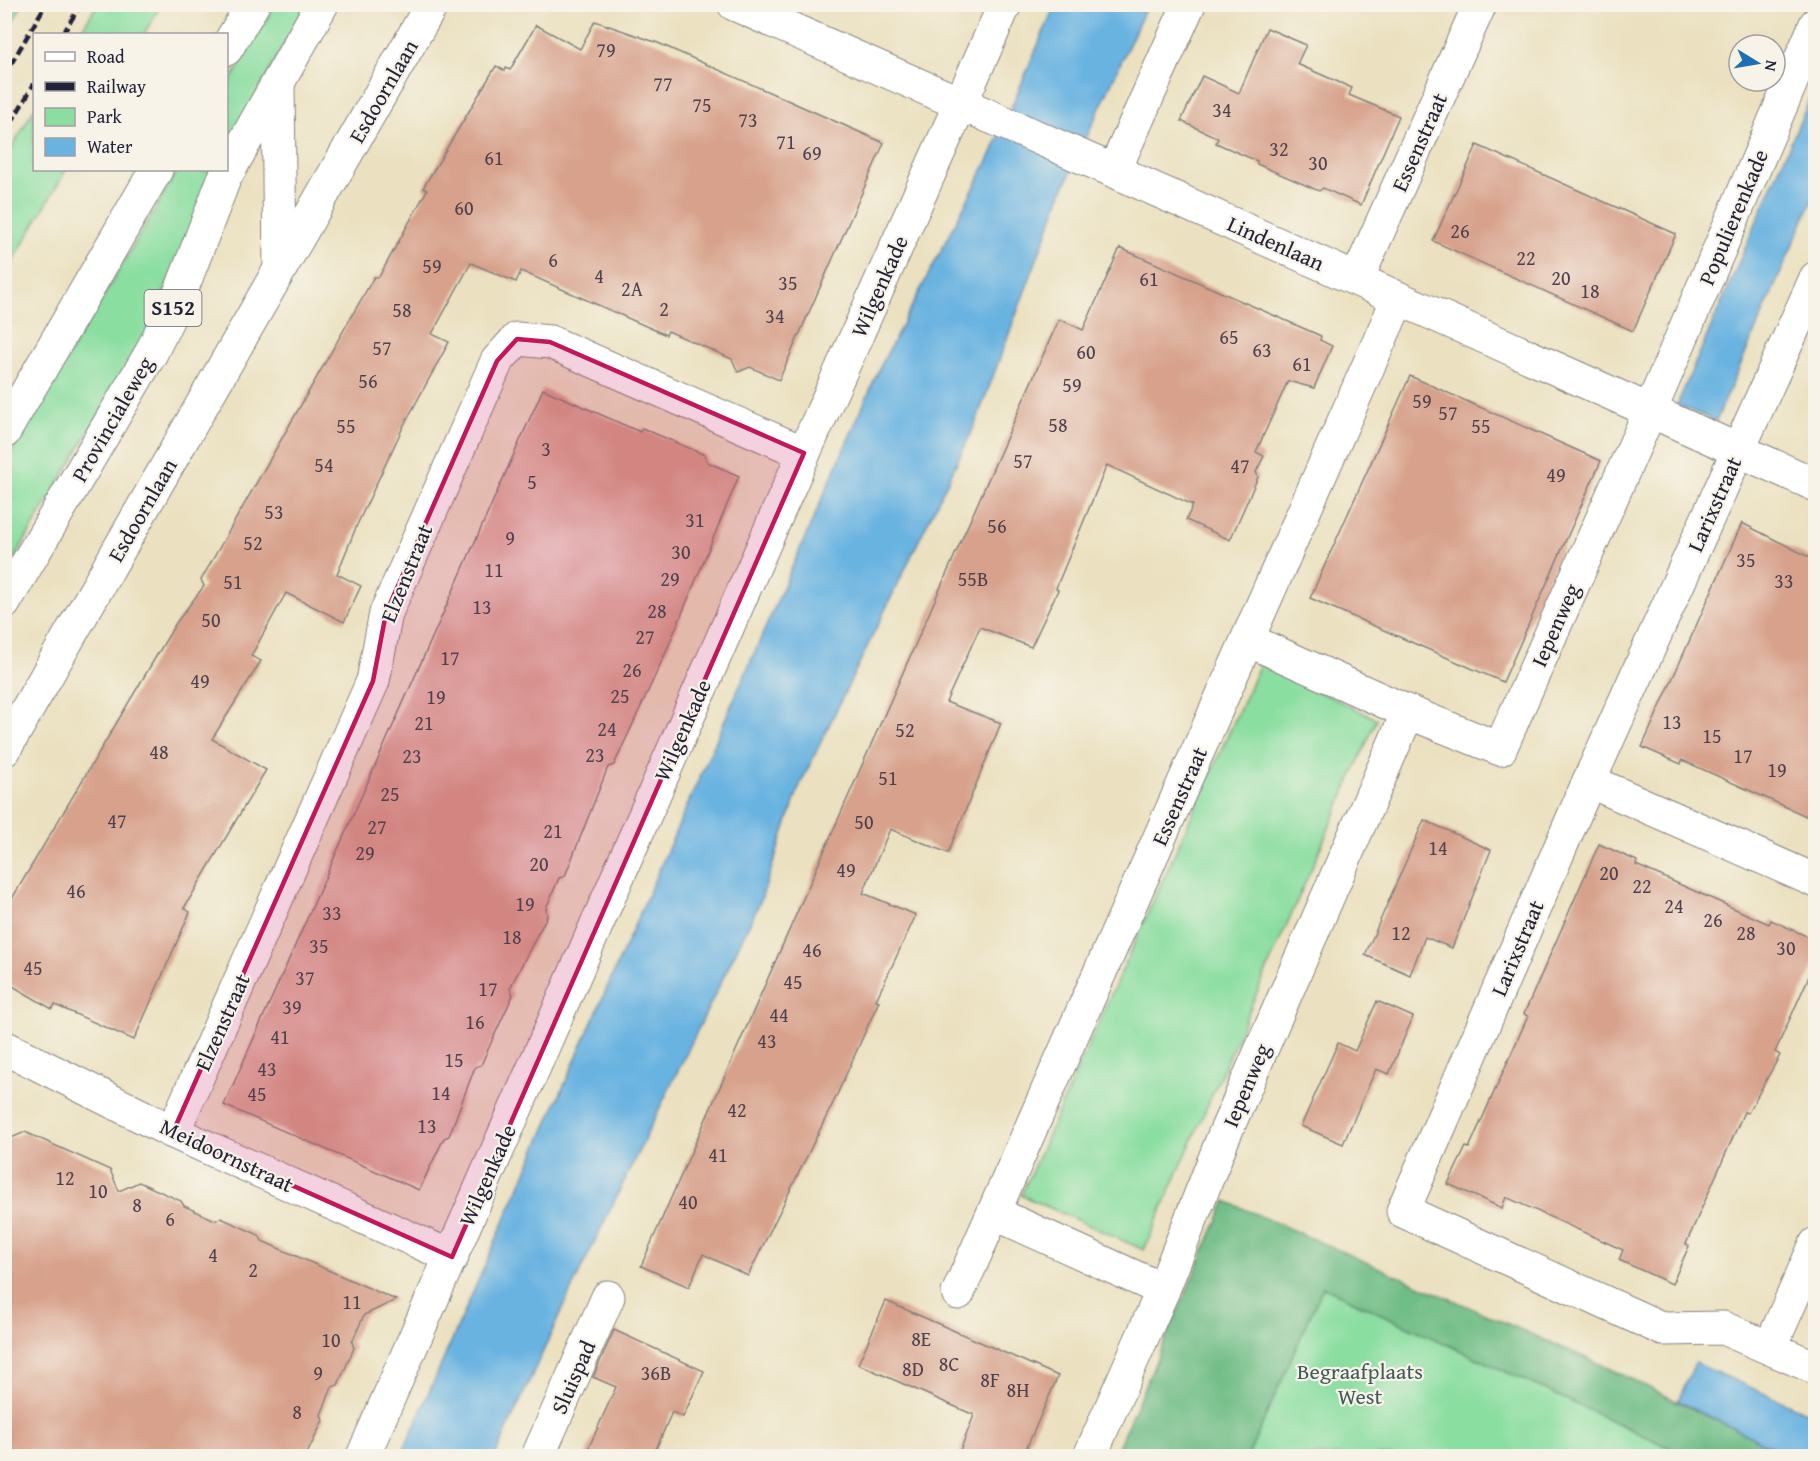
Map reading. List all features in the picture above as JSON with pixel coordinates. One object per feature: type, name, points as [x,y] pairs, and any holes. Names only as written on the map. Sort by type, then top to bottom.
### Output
[{"type":"street","points":[[228,46],[253,4]]},
{"type":"street","name":"Provincialeweg","points":[[4,603],[151,352],[181,291],[224,179],[322,4]]},
{"type":"street","name":"Esdoornlaan","points":[[4,750],[432,4]]},
{"type":"street","name":"Lindenlaan","points":[[734,4],[1357,279],[1815,485]]},
{"type":"street","name":"Wilgenkade","points":[[363,1456],[804,453],[973,111],[1005,4]]},
{"type":"street","points":[[1114,171],[1189,4]]},
{"type":"street","name":"Essenstraat","points":[[1357,279],[1480,4]]},
{"type":"street","name":"Populierenkade","points":[[1650,411],[1815,24]]},
{"type":"street","points":[[278,84],[280,271]]},
{"type":"street","points":[[4,432],[155,171]]},
{"type":"street","name":"Larixstraat","points":[[1815,278],[1589,781],[1403,1211],[1663,1329],[1723,1328],[1815,1368]]},
{"type":"street","name":"Essenstraat","points":[[958,1293],[1398,299]]},
{"type":"street","name":"Elzenstraat","points":[[173,1132],[373,681],[386,614],[497,361],[517,339],[550,342],[804,453]]},
{"type":"street","name":"Iepenweg","points":[[1248,640],[1408,712],[1500,749],[1650,411]]},
{"type":"street","name":"Iepenweg","points":[[1090,1456],[1163,1290],[1223,1138],[1408,712]]},
{"type":"street","points":[[1589,781],[1815,880]]},
{"type":"street","name":"Meidoornstraat","points":[[4,1047],[173,1132],[452,1257]]},
{"type":"street","points":[[994,1213],[1163,1290]]},
{"type":"street","points":[[1770,1348],[1815,1244]]},
{"type":"street","name":"Sluispad","points":[[538,1456],[608,1296]]},
{"type":"highlighted area","points":[[517,339],[550,342],[804,453],[452,1257],[173,1132],[373,681],[386,613],[497,361]]},
{"type":"green space","points":[[97,4],[161,5],[145,33],[80,33]]},
{"type":"green space","points":[[4,5],[22,5],[5,35]]},
{"type":"green space","points":[[275,5],[306,5],[228,146],[228,85]]},
{"type":"green space","points":[[33,111],[33,171],[65,171],[5,275],[5,160]]},
{"type":"green space","points":[[177,171],[216,171],[144,339],[5,574],[5,463]]},
{"type":"green space","points":[[1260,664],[1377,719],[1144,1250],[1021,1195]]},
{"type":"green space","points":[[1226,1201],[1602,1365],[1790,1456],[1688,1456],[1323,1287],[1248,1456],[1114,1456]]},
{"type":"green space","name":"Begraafplaats West","points":[[1323,1287],[1688,1456],[1248,1456]]},
{"type":"water","points":[[1055,5],[1147,5],[1064,187],[974,427],[800,785],[760,902],[573,1286],[495,1456],[401,1456],[881,365],[991,155]]},
{"type":"water","points":[[1815,87],[1815,194],[1716,421],[1677,405]]},
{"type":"water","points":[[1695,1363],[1815,1416],[1815,1456],[1790,1456],[1678,1401]]},
{"type":"building","points":[[595,21],[658,43],[884,143],[779,380],[750,367],[738,372],[732,359],[668,331],[666,335],[521,271],[516,282],[471,263],[432,334],[449,342],[404,425],[357,525],[337,574],[361,586],[344,622],[286,593],[251,656],[261,661],[212,739],[266,770],[184,908],[190,912],[134,1040],[55,1005],[52,1009],[4,981],[4,912],[176,623],[204,586],[201,580],[374,277],[379,277],[427,190],[423,188],[496,66],[505,71],[506,68],[510,70],[536,25],[580,49]]},
{"type":"building","points":[[1267,28],[1306,45],[1297,64],[1352,88],[1349,95],[1399,116],[1361,205],[1323,188],[1319,191],[1257,164],[1257,161],[1216,143],[1218,138],[1181,121],[1202,76],[1239,93]]},
{"type":"building","points":[[1477,145],[1676,234],[1633,331],[1433,241]]},
{"type":"building","points":[[1120,248],[1321,336],[1320,340],[1332,346],[1314,388],[1288,381],[1256,452],[1264,456],[1256,472],[1258,477],[1230,540],[1186,520],[1193,505],[1107,465],[1056,588],[1058,590],[1031,647],[980,627],[946,702],[1001,723],[948,853],[890,829],[863,893],[916,915],[876,1000],[879,1001],[836,1097],[748,1276],[703,1254],[689,1287],[641,1266],[1059,319],[1083,330]]},
{"type":"building","points":[[1410,376],[1601,461],[1503,682],[1310,598]]},
{"type":"building","points":[[543,389],[640,432],[642,428],[705,455],[707,462],[739,476],[666,652],[614,765],[608,767],[565,876],[559,878],[546,908],[547,916],[510,988],[513,995],[481,1065],[475,1067],[449,1136],[444,1138],[419,1190],[224,1105]]},
{"type":"building","points":[[1742,523],[1815,560],[1815,820],[1682,760],[1681,764],[1642,747]]},
{"type":"building","points":[[1424,820],[1491,850],[1452,948],[1425,937],[1410,975],[1365,955]]},
{"type":"building","points":[[1599,844],[1637,861],[1636,865],[1769,924],[1771,920],[1815,940],[1815,963],[1775,1052],[1780,1055],[1748,1113],[1744,1112],[1686,1244],[1689,1246],[1672,1284],[1619,1260],[1623,1250],[1506,1197],[1502,1208],[1448,1184],[1466,1147],[1469,1148],[1528,1016],[1524,1014]]},
{"type":"building","points":[[1377,1001],[1413,1017],[1389,1074],[1376,1069],[1343,1144],[1301,1126],[1338,1043],[1355,1051]]},
{"type":"building","points":[[25,1132],[110,1170],[119,1191],[139,1182],[181,1201],[184,1206],[215,1220],[221,1218],[259,1235],[262,1241],[396,1300],[364,1315],[352,1342],[354,1348],[338,1385],[332,1387],[321,1415],[323,1420],[306,1456],[32,1456],[4,1447],[4,1141]]},
{"type":"building","points":[[886,1301],[1058,1376],[1023,1456],[958,1456],[974,1415],[858,1364]]},
{"type":"building","points":[[614,1330],[704,1371],[683,1417],[672,1412],[653,1456],[585,1456],[616,1387],[593,1377]]},
{"type":"railway","points":[[4,76],[46,4]]},
{"type":"railway","points":[[64,33],[81,4]]},
{"type":"railway","points":[[4,135],[33,86]]}]
